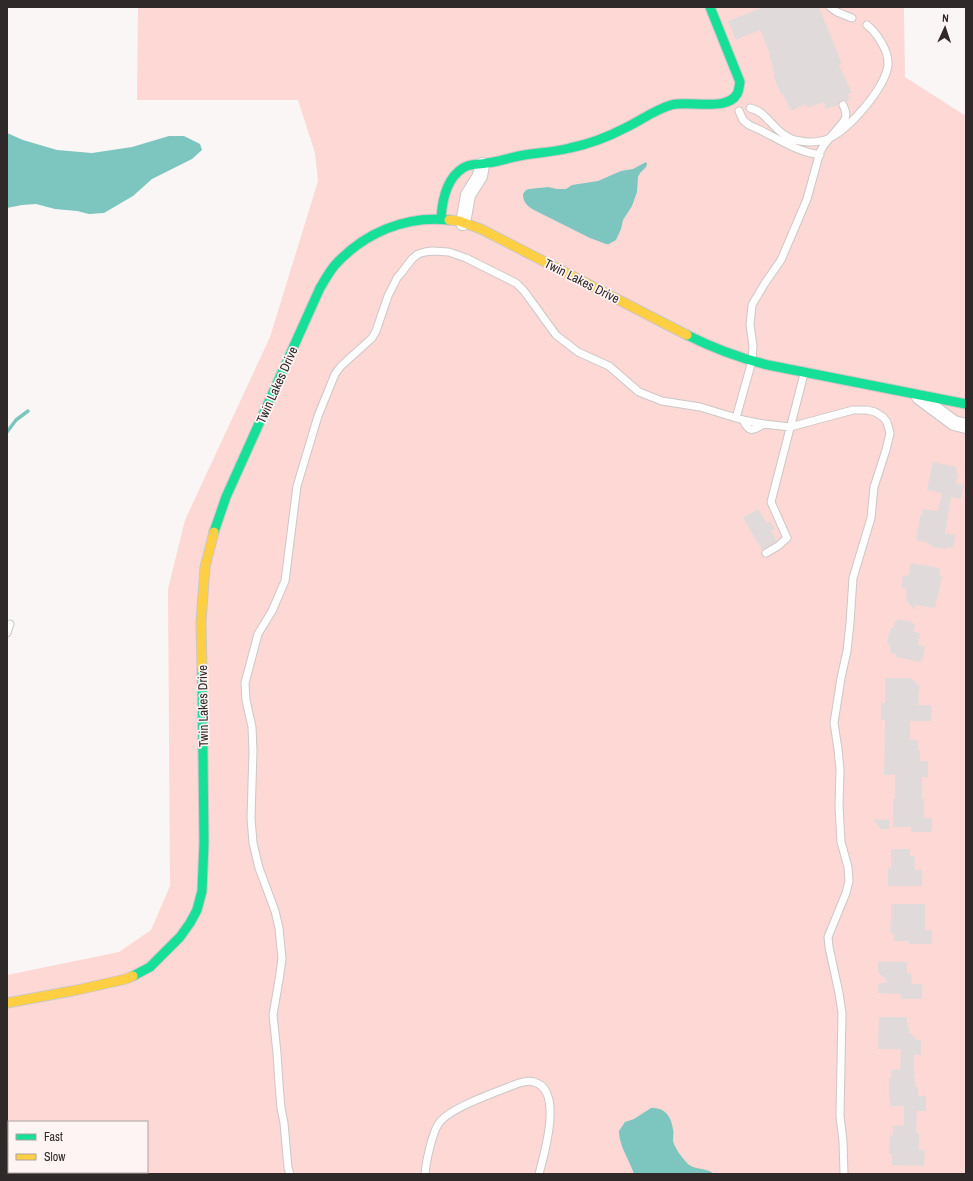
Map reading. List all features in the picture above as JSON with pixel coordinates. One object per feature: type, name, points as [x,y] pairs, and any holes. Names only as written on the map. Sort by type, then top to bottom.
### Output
[{"type":"street","points":[[441,219],[445,192],[460,170],[468,164],[482,165],[513,157],[559,150],[588,142],[610,135],[672,105],[689,102],[719,104],[734,99],[740,91],[740,82],[710,7]]},
{"type":"street","points":[[463,223],[468,195],[480,176],[482,165]]},
{"type":"street","name":"Twin Lakes Drive","points":[[7,1003],[126,979],[150,967],[180,937],[190,923],[202,891],[204,843],[201,622],[205,566],[226,498],[320,288],[334,266],[359,243],[374,234],[393,226],[418,220],[453,220],[481,229],[711,347],[768,366],[966,404]]},
{"type":"street","name":"Twin Lakes Drive","points":[[916,394],[954,423],[966,426]]},
{"type":"lane","points":[[830,7],[837,12],[852,18]]},
{"type":"lane","points":[[750,108],[760,112],[790,139],[800,141],[813,142],[830,138],[846,127],[866,106],[878,89],[888,63],[886,53],[879,40],[867,26]]},
{"type":"lane","points":[[739,419],[752,361],[753,346],[750,325],[752,305],[781,260],[807,199],[824,145],[846,117],[846,111],[843,105]]},
{"type":"lane","points":[[739,111],[743,120],[749,125],[803,152],[820,155]]},
{"type":"lane","points":[[290,1174],[281,1108],[277,1054],[272,1015],[282,959],[279,928],[275,910],[259,868],[253,843],[252,727],[247,708],[245,683],[258,634],[272,611],[285,581],[297,486],[318,416],[335,374],[341,366],[372,338],[397,278],[412,259],[418,254],[440,251],[466,258],[516,283],[524,290],[556,336],[578,352],[609,366],[639,392],[662,401],[700,407],[739,419],[790,427],[853,410],[875,412],[883,417],[886,422],[890,433],[874,488],[871,518],[853,578],[847,651],[834,723],[840,769],[839,806],[841,842],[848,867],[848,887],[828,937],[842,1013],[840,1116],[843,1141],[844,1174]]},
{"type":"lane","points":[[766,553],[778,546],[787,538],[771,502],[805,372]]},
{"type":"lane","points":[[7,633],[10,624]]},
{"type":"lane","points":[[425,1174],[436,1130],[444,1118],[459,1108],[519,1083],[529,1081],[539,1083],[546,1090],[550,1102],[550,1121],[539,1174]]},
{"type":"shaded area","points":[[138,7],[904,7],[905,77],[966,116],[966,1174],[7,1174],[7,975],[119,952],[151,930],[170,886],[168,589],[185,520],[270,337],[318,181],[315,153],[298,100],[137,100]]},
{"type":"water","points":[[7,133],[23,140],[57,150],[92,153],[132,147],[169,136],[184,136],[200,144],[202,150],[192,159],[152,179],[133,196],[104,213],[89,214],[77,211],[55,209],[36,204],[7,208]]},
{"type":"water","points":[[646,162],[646,167],[638,177],[637,192],[632,206],[623,220],[616,240],[609,244],[590,238],[534,210],[527,205],[524,199],[523,194],[529,189],[548,187],[566,189],[572,185],[598,181],[621,171],[633,169]]},
{"type":"water","points":[[651,1108],[660,1109],[669,1116],[672,1124],[674,1144],[686,1162],[692,1167],[708,1170],[714,1174],[634,1174],[622,1147],[619,1131],[625,1122],[634,1119]]},
{"type":"building","points":[[764,7],[819,7],[842,64],[839,65],[852,93],[848,94],[850,100],[841,100],[838,105],[826,109],[823,102],[808,108],[806,104],[791,111],[783,94],[781,94],[773,75],[775,74],[771,66],[773,66],[769,55],[770,54],[760,30],[736,40],[728,21]]},
{"type":"building","points":[[933,462],[957,467],[956,473],[958,474],[956,484],[964,485],[961,499],[951,497],[945,533],[956,535],[953,548],[947,547],[947,549],[933,547],[926,542],[916,540],[920,516],[922,516],[923,509],[938,511],[942,493],[927,490]]},
{"type":"building","points":[[758,509],[767,523],[770,521],[775,529],[771,531],[777,541],[762,550],[743,518]]},
{"type":"building","points":[[911,563],[940,568],[939,575],[942,576],[935,608],[915,605],[915,610],[906,600],[907,589],[901,588],[903,575],[908,576]]},
{"type":"building","points":[[898,619],[913,622],[912,623],[915,624],[913,632],[920,633],[918,645],[925,646],[923,659],[921,658],[921,662],[896,657],[896,654],[890,653],[891,648],[887,642],[891,628],[894,628],[895,620],[898,621]]},
{"type":"building","points":[[885,678],[911,678],[919,686],[918,705],[931,705],[932,708],[931,721],[910,721],[910,740],[918,740],[920,761],[928,761],[928,777],[922,777],[922,799],[924,799],[924,818],[932,818],[931,832],[911,832],[911,827],[893,827],[895,775],[884,775],[885,720],[881,720],[881,703],[885,703]]},
{"type":"building","points":[[873,819],[890,820],[889,829],[881,829]]},
{"type":"building","points":[[891,849],[910,849],[910,856],[914,856],[915,870],[922,870],[922,886],[888,886],[888,868],[891,868]]},
{"type":"building","points":[[891,904],[925,904],[925,930],[932,930],[932,944],[909,944],[908,941],[894,941],[894,935],[890,931]]},
{"type":"building","points":[[878,962],[907,962],[907,973],[911,973],[912,984],[922,984],[922,999],[901,999],[901,994],[878,993],[878,984],[888,982],[878,972]]},
{"type":"building","points":[[879,1017],[907,1017],[907,1027],[909,1027],[909,1032],[917,1040],[921,1040],[921,1055],[914,1055],[914,1078],[915,1085],[918,1088],[918,1096],[926,1096],[926,1111],[917,1111],[916,1133],[919,1133],[919,1150],[925,1150],[924,1166],[892,1165],[892,1154],[889,1154],[890,1135],[893,1135],[893,1126],[904,1125],[904,1106],[890,1106],[889,1078],[891,1078],[891,1070],[900,1070],[901,1049],[878,1049]]},
{"type":"waterway","points":[[7,432],[16,420],[28,411]]},
{"type":"traffic: fast","points":[[441,219],[446,190],[453,178],[466,166],[564,149],[598,140],[671,105],[716,104],[725,103],[732,99],[738,93],[740,82],[710,7]]},
{"type":"traffic: fast","points":[[214,532],[226,497],[320,288],[335,265],[359,244],[372,235],[387,229],[417,220],[449,220]]},
{"type":"traffic: fast","points":[[687,335],[726,352],[768,365],[966,404]]},
{"type":"traffic: fast","points":[[133,976],[150,967],[180,937],[197,910],[202,891],[204,843],[202,669]]},
{"type":"traffic: slow","points":[[449,220],[459,221],[481,229],[687,335]]},
{"type":"traffic: slow","points":[[202,669],[201,622],[205,567],[214,532]]},
{"type":"traffic: slow","points":[[7,1003],[77,990],[126,979],[133,976]]}]
